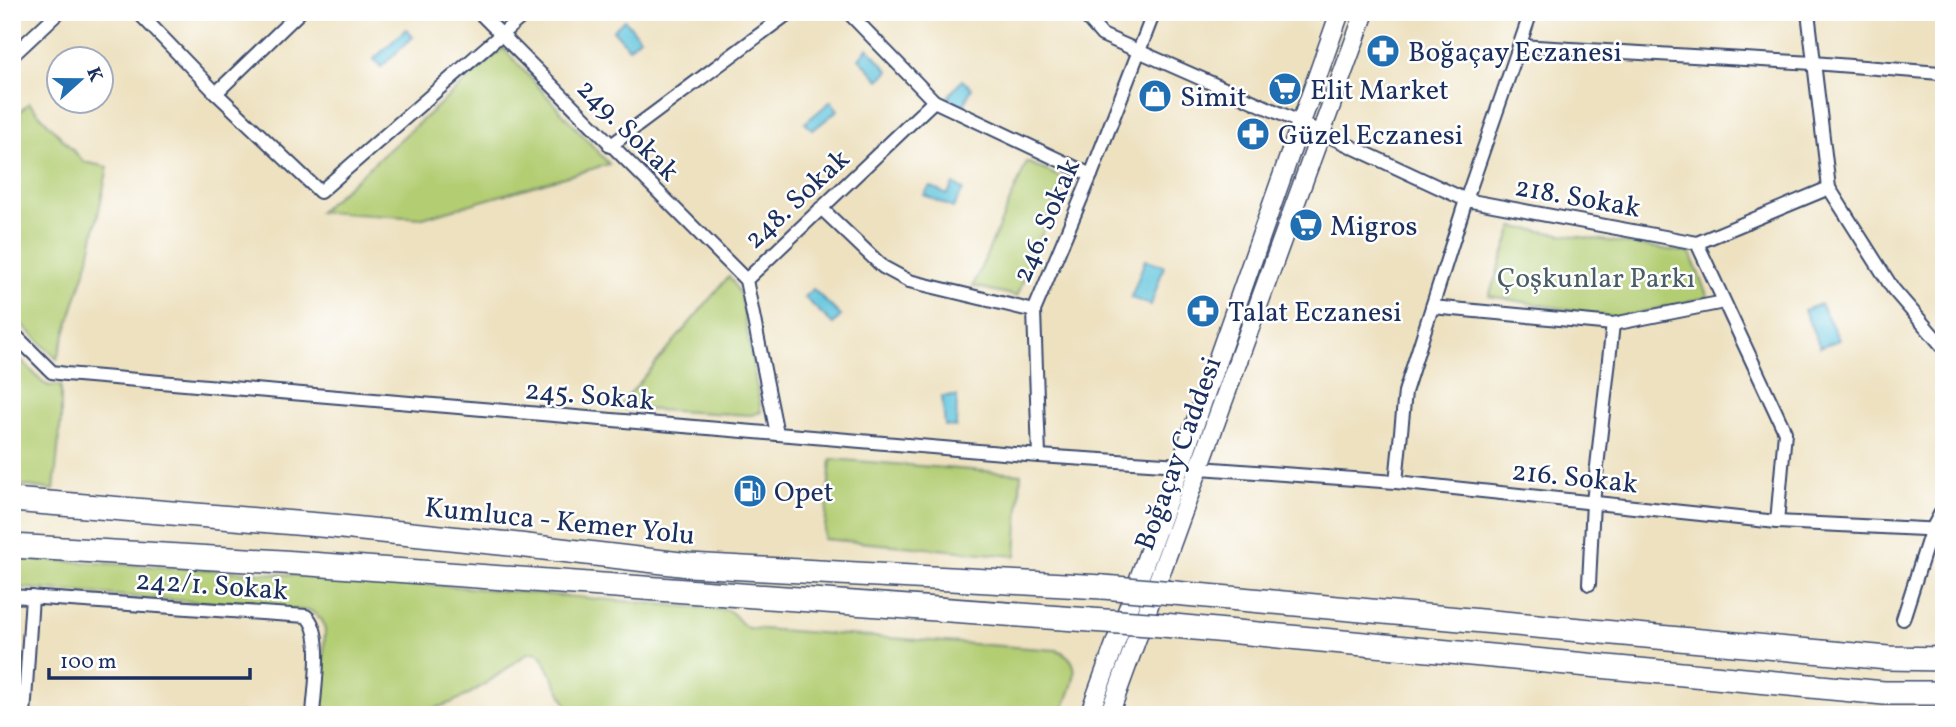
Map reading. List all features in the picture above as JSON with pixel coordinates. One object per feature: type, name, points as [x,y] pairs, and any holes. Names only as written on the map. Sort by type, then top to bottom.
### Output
[{"type":"highway","name":"Kumluca - Kemer Yolu","points":[[12,500],[346,528],[689,565],[1103,587],[1888,658],[1944,659]]},
{"type":"highway","name":"Kumluca - Kemer Yolu","points":[[12,546],[296,563],[1163,625],[1884,693],[1944,693]]},
{"type":"main road","name":"Boğaçay Caddesi","points":[[1089,715],[1340,12]]},
{"type":"main road","name":"Boğaçay Caddesi","points":[[1110,715],[1365,12]]},
{"type":"street","points":[[12,56],[59,12]]},
{"type":"street","points":[[138,12],[216,93],[320,192],[527,12]]},
{"type":"street","points":[[216,93],[300,12]]},
{"type":"street","name":"249. Sokak","points":[[479,12],[746,280]]},
{"type":"street","points":[[610,146],[790,12]]},
{"type":"street","points":[[849,12],[934,101],[1091,175]]},
{"type":"street","name":"218. Sokak","points":[[1082,12],[1102,35],[1466,200],[1697,243]]},
{"type":"street","name":"246. Sokak","points":[[1039,456],[1034,311],[1091,175],[1154,12]]},
{"type":"street","points":[[1396,482],[1405,392],[1466,200],[1531,12]]},
{"type":"street","points":[[1808,12],[1829,188],[1893,289],[1944,348]]},
{"type":"street","points":[[1519,46],[1813,63],[1942,74]]},
{"type":"street","name":"248. Sokak","points":[[777,434],[746,280],[934,101]]},
{"type":"street","points":[[1777,522],[1785,432],[1697,243],[1829,188]]},
{"type":"street","points":[[821,208],[883,267],[909,281],[1034,311]]},
{"type":"street","points":[[1432,307],[1613,324],[1724,302]]},
{"type":"street","points":[[1589,584],[1593,502],[1613,324]]},
{"type":"street","name":"245. Sokak","points":[[12,332],[52,372],[1039,456],[1180,465]]},
{"type":"street","name":"216. Sokak","points":[[1200,468],[1396,482],[1777,522],[1938,531]]},
{"type":"street","points":[[1903,619],[1938,531],[1944,507]]},
{"type":"street","name":"242/1. Sokak","points":[[12,596],[306,616],[312,621],[317,639],[313,715]]},
{"type":"street","points":[[24,715],[32,597]]},
{"type":"green space","points":[[503,48],[609,164],[423,218],[319,212]]},
{"type":"green space","points":[[29,103],[84,162],[108,167],[88,262],[57,359],[12,314],[12,119]]},
{"type":"green space","points":[[1027,162],[1064,179],[1017,296],[973,286]]},
{"type":"green space","name":"Çoşkunlar Parkı","points":[[1513,227],[1690,253],[1708,297],[1617,318],[1489,296]]},
{"type":"green space","points":[[729,276],[741,296],[761,412],[751,415],[618,408]]},
{"type":"green space","points":[[12,350],[43,383],[49,386],[61,385],[61,419],[54,490],[12,484]]},
{"type":"green space","points":[[831,459],[1021,474],[1016,556],[824,539]]},
{"type":"green space","points":[[12,558],[378,580],[727,610],[748,628],[1057,650],[1067,655],[1072,662],[1074,678],[1061,715],[572,715],[542,656],[536,652],[528,653],[473,692],[443,706],[409,712],[409,715],[321,715],[325,630],[322,620],[311,611],[12,587]]},
{"type":"water","points":[[625,20],[640,38],[629,48],[613,30]]},
{"type":"water","points":[[406,29],[413,37],[381,67],[374,59]]},
{"type":"water","points":[[868,48],[889,71],[879,80],[859,58]]},
{"type":"water","points":[[962,80],[972,88],[962,109],[948,97]]},
{"type":"water","points":[[831,101],[838,110],[813,130],[805,123]]},
{"type":"water","points":[[954,184],[963,190],[953,208],[924,195],[930,186],[947,195]]},
{"type":"water","points":[[1145,260],[1164,266],[1151,305],[1131,298]]},
{"type":"water","points":[[813,289],[841,316],[833,324],[804,297]]},
{"type":"water","points":[[1821,304],[1839,340],[1820,347],[1804,310]]},
{"type":"water","points":[[942,396],[957,396],[956,427],[945,426]]},
{"type":"place","name":"Boğaçay Eczanesi","points":[[1383,51]]},
{"type":"place","name":"Elit Market","points":[[1285,89]]},
{"type":"place","name":"Simit","points":[[1155,96]]},
{"type":"place","name":"Güzel Eczanesi","points":[[1253,134]]},
{"type":"place","name":"Migros","points":[[1306,225]]},
{"type":"place","name":"Talat Eczanesi","points":[[1203,311]]},
{"type":"place","name":"Opet","points":[[750,491]]}]
